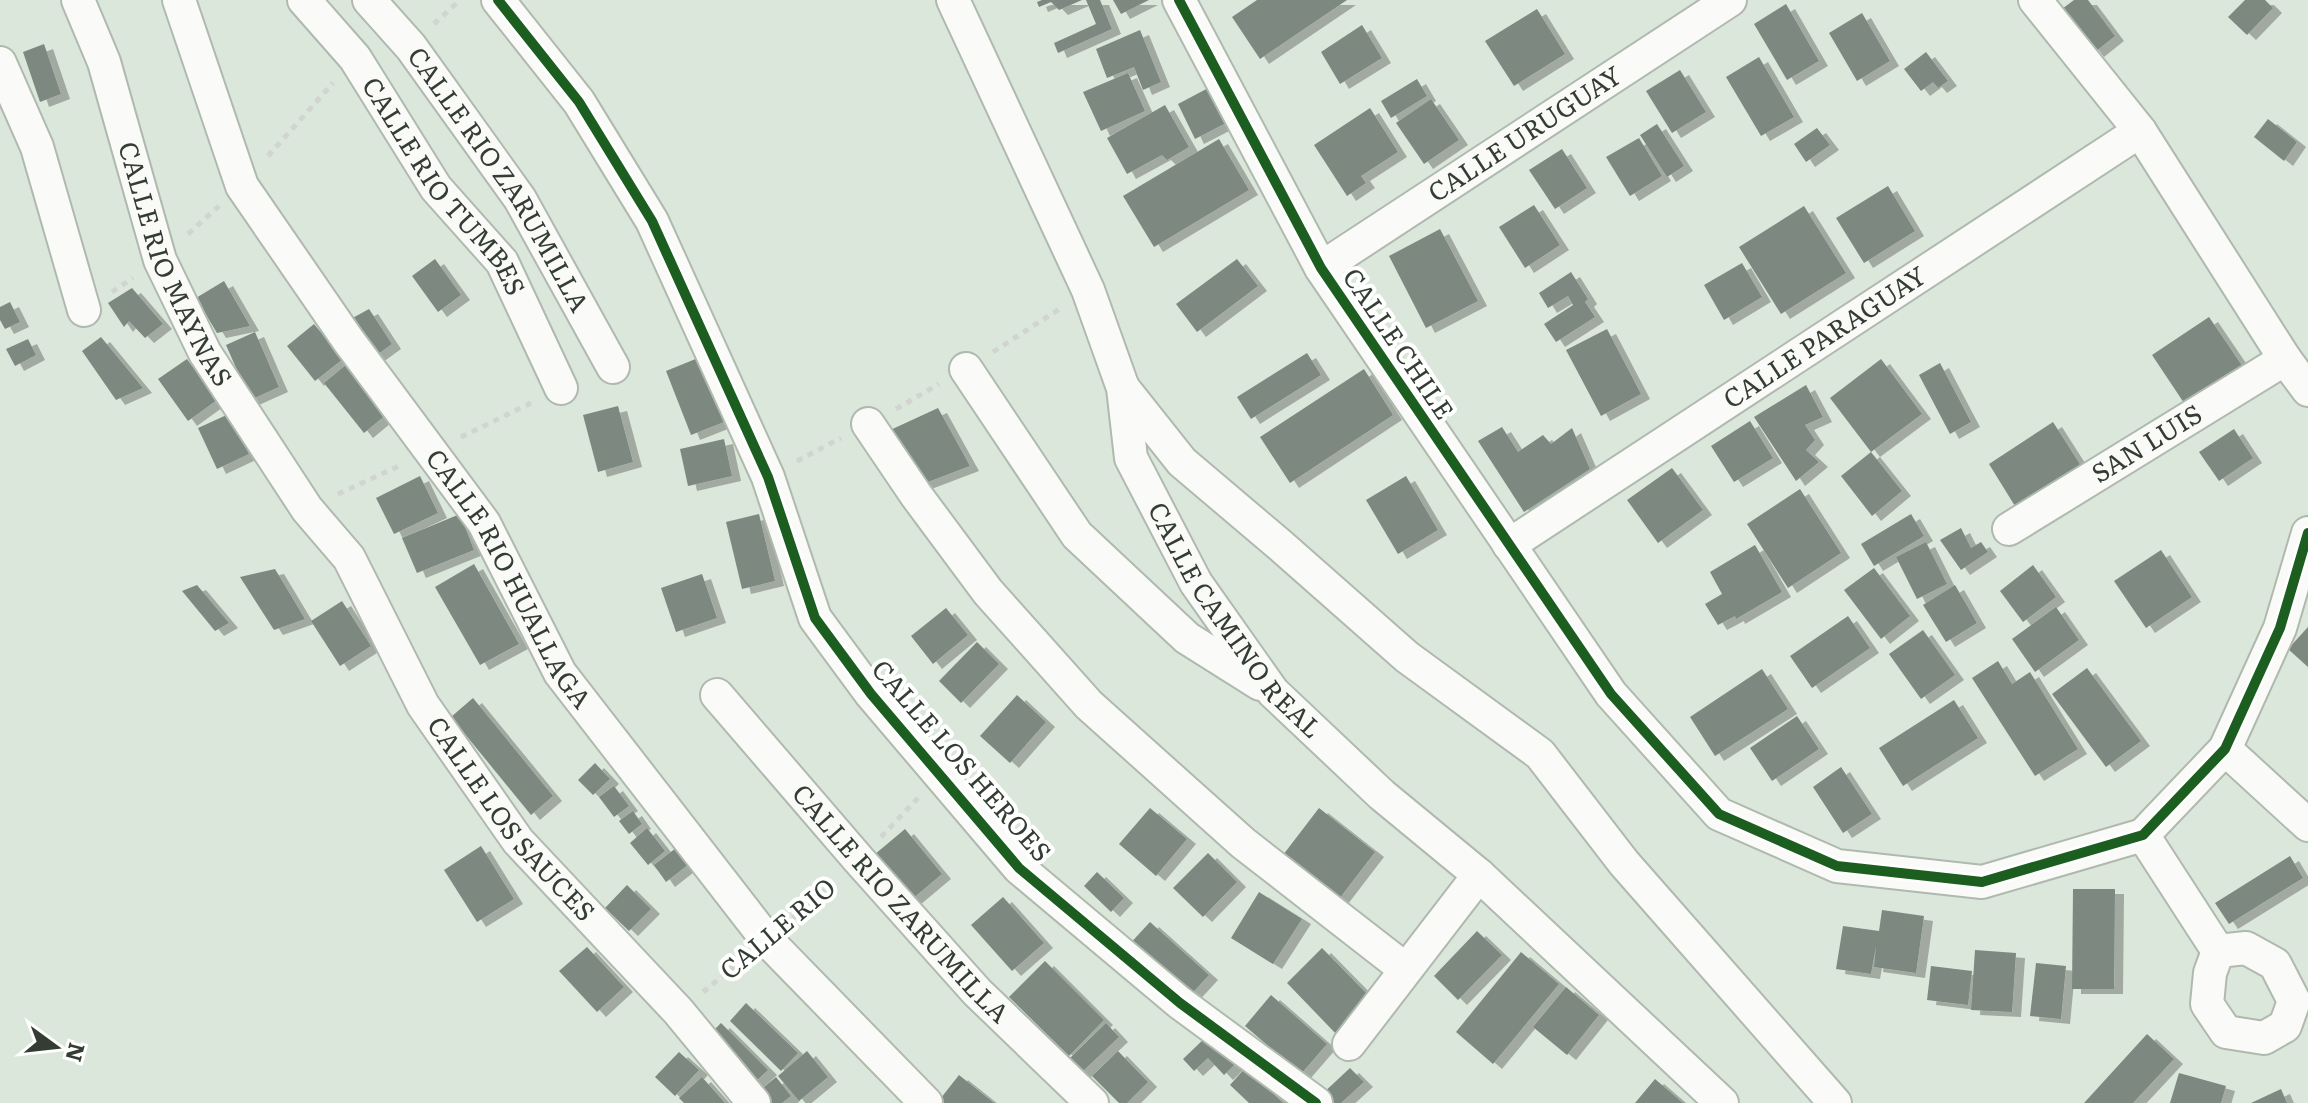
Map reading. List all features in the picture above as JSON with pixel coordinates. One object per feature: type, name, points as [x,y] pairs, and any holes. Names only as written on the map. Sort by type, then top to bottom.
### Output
[{"type":"street","name":"CALLE RIO MAYNAS","points":[[78,0],[104,62],[160,260],[205,353],[307,509]]},
{"type":"street","name":"CALLE RIO HUALLAGA","points":[[179,0],[242,186],[348,340],[484,523],[560,673],[767,940],[926,1103]]},
{"type":"street","name":"CALLE RIO TUMBES","points":[[304,0],[355,58],[436,188],[502,262],[561,388]]},
{"type":"street","name":"CALLE RIO ZARUMILLA","points":[[369,0],[411,47],[520,199],[613,367]]},
{"type":"street","name":"CALLE LOS HEROES","points":[[498,0],[579,102],[652,221],[768,477],[815,618],[871,694],[1019,868],[1180,1003],[1316,1103]]},
{"type":"street","name":"CALLE CAMINO REAL","points":[[953,0],[1088,290],[1123,388],[1131,458],[1196,583],[1273,692],[1382,795],[1479,875],[1722,1103]]},
{"type":"street","name":"CALLE CHILE","points":[[1179,0],[1321,268],[1611,694],[1719,814],[1837,866],[1982,882],[2143,835]]},
{"type":"street","name":"CALLE URUGUAY","points":[[1321,268],[1730,0]]},
{"type":"street","points":[[2035,0],[2140,131],[2285,359],[2308,390]]},
{"type":"street","points":[[0,63],[37,147],[84,310]]},
{"type":"street","name":"CALLE PARAGUAY","points":[[1509,545],[2140,131]]},
{"type":"street","name":"SAN LUIS","points":[[2009,529],[2285,359]]},
{"type":"street","points":[[966,369],[1077,535],[1187,638],[1273,692]]},
{"type":"street","points":[[1123,388],[1182,462],[1407,657],[1540,754],[1624,863],[1835,1103]]},
{"type":"street","points":[[868,424],[988,592],[1089,705],[1243,843],[1405,969]]},
{"type":"street","name":"CALLE LOS SAUCES","points":[[307,509],[349,558],[423,705],[518,841],[678,1011],[754,1103]]},
{"type":"street","points":[[2218,951],[2143,835],[2225,749],[2280,628],[2308,533]]},
{"type":"street","name":"CALLE RIO ZARUMILLA","points":[[717,695],[977,992],[1092,1103]]},
{"type":"street","points":[[2225,749],[2308,825]]},
{"type":"street","points":[[1349,1044],[1479,875]]},
{"type":"path","points":[[768,477],[966,369],[1088,290]]},
{"type":"building","points":[[1082,0],[1059,10],[1051,2],[1039,7],[1037,2]]},
{"type":"building","points":[[1086,0],[1100,0],[1112,29],[1058,53],[1054,43],[1096,24]]},
{"type":"building","points":[[1113,0],[1149,0],[1121,14]]},
{"type":"building","points":[[1257,0],[1347,0],[1260,59],[1232,17]]},
{"type":"building","points":[[2074,0],[2088,0],[2115,36],[2095,52],[2062,9]]},
{"type":"building","points":[[2245,0],[2265,0],[2273,8],[2247,35],[2228,17]]},
{"type":"building","points":[[1786,4],[1819,61],[1787,80],[1754,24]]},
{"type":"building","points":[[1537,9],[1565,54],[1514,86],[1485,41]]},
{"type":"building","points":[[1862,13],[1890,61],[1857,81],[1829,33]]},
{"type":"building","points":[[1362,25],[1382,58],[1340,84],[1321,52]]},
{"type":"building","points":[[1140,30],[1161,82],[1143,90],[1134,67],[1107,78],[1096,49]]},
{"type":"building","points":[[44,44],[61,94],[40,102],[23,52]]},
{"type":"building","points":[[1926,52],[1948,81],[1938,88],[1933,82],[1921,91],[1904,69]]},
{"type":"building","points":[[1759,57],[1794,117],[1761,136],[1726,77]]},
{"type":"building","points":[[1680,70],[1706,112],[1672,133],[1646,91]]},
{"type":"building","points":[[1128,73],[1145,111],[1101,131],[1083,92]]},
{"type":"building","points":[[1417,79],[1427,96],[1391,118],[1381,101]]},
{"type":"building","points":[[1212,86],[1230,121],[1195,139],[1178,104]]},
{"type":"building","points":[[1431,99],[1459,140],[1424,164],[1396,123]]},
{"type":"building","points":[[1165,105],[1189,147],[1167,160],[1162,155],[1127,174],[1107,138]]},
{"type":"building","points":[[1370,108],[1398,152],[1361,176],[1366,183],[1347,196],[1314,145]]},
{"type":"building","points":[[2268,119],[2297,142],[2284,161],[2254,137]]},
{"type":"building","points":[[1657,124],[1684,166],[1667,177],[1640,135]]},
{"type":"building","points":[[1817,128],[1830,145],[1806,162],[1794,144]]},
{"type":"building","points":[[1639,138],[1662,176],[1630,196],[1606,157]]},
{"type":"building","points":[[1219,139],[1249,190],[1154,247],[1123,196]]},
{"type":"building","points":[[1562,149],[1587,188],[1555,209],[1529,170]]},
{"type":"building","points":[[1888,186],[1915,231],[1864,263],[1836,218]]},
{"type":"building","points":[[1534,205],[1560,245],[1525,268],[1499,227]]},
{"type":"building","points":[[1804,206],[1846,273],[1781,314],[1739,247]]},
{"type":"building","points":[[1440,229],[1478,301],[1426,328],[1389,256]]},
{"type":"building","points":[[435,259],[461,295],[438,312],[412,276]]},
{"type":"building","points":[[1237,259],[1258,286],[1197,332],[1176,304]]},
{"type":"building","points":[[1742,263],[1762,297],[1724,320],[1704,285]]},
{"type":"building","points":[[1571,272],[1595,317],[1556,342],[1544,324],[1573,305],[1568,296],[1548,308],[1539,293]]},
{"type":"building","points":[[224,281],[250,326],[217,333],[196,298]]},
{"type":"building","points":[[132,288],[163,324],[145,338],[129,321],[124,327],[108,303]]},
{"type":"building","points":[[10,302],[20,322],[5,329],[0,320],[0,307]]},
{"type":"building","points":[[369,309],[392,344],[370,360],[349,320]]},
{"type":"building","points":[[2209,317],[2243,367],[2186,406],[2152,355]]},
{"type":"building","points":[[314,324],[343,359],[315,381],[287,346]]},
{"type":"building","points":[[1607,329],[1641,394],[1601,416],[1566,350]]},
{"type":"building","points":[[255,332],[279,387],[250,400],[226,345]]},
{"type":"building","points":[[101,337],[143,388],[116,400],[82,351]]},
{"type":"building","points":[[28,339],[36,355],[15,366],[6,349]]},
{"type":"building","points":[[1307,353],[1321,375],[1251,419],[1237,397]]},
{"type":"building","points":[[698,358],[724,422],[691,435],[666,371]]},
{"type":"building","points":[[187,359],[217,400],[188,421],[158,379]]},
{"type":"building","points":[[353,359],[393,409],[364,433],[324,383]]},
{"type":"building","points":[[1881,359],[1922,414],[1871,452],[1830,398]]},
{"type":"building","points":[[1940,363],[1971,422],[1950,434],[1919,375]]},
{"type":"building","points":[[1364,369],[1393,415],[1290,483],[1260,437]]},
{"type":"building","points":[[1806,385],[1823,417],[1805,425],[1815,440],[1806,450],[1819,462],[1796,481],[1754,417]]},
{"type":"building","points":[[618,406],[633,462],[598,472],[583,415]]},
{"type":"building","points":[[938,408],[970,466],[912,488],[886,432]]},
{"type":"building","points":[[231,413],[249,454],[217,469],[198,428]]},
{"type":"building","points":[[1750,421],[1773,458],[1734,482],[1711,446]]},
{"type":"building","points":[[2053,422],[2083,469],[2018,511],[1989,464]]},
{"type":"building","points":[[1502,427],[1518,452],[1543,435],[1551,444],[1572,428],[1590,469],[1524,512],[1478,441]]},
{"type":"building","points":[[2234,429],[2253,458],[2219,481],[2199,452]]},
{"type":"building","points":[[724,439],[732,476],[688,486],[680,449]]},
{"type":"building","points":[[1871,452],[1902,491],[1872,516],[1841,476]]},
{"type":"building","points":[[1672,468],[1703,510],[1658,543],[1627,500]]},
{"type":"building","points":[[420,476],[438,513],[394,534],[376,498]]},
{"type":"building","points":[[1406,476],[1438,530],[1398,554],[1366,500]]},
{"type":"building","points":[[1800,489],[1841,553],[1788,588],[1747,524]]},
{"type":"building","points":[[460,514],[474,550],[417,573],[402,538]]},
{"type":"building","points":[[759,514],[775,581],[742,589],[726,522]]},
{"type":"building","points":[[1911,514],[1924,536],[1874,566],[1861,544]]},
{"type":"building","points":[[1961,528],[1971,548],[1981,542],[1988,552],[1961,570],[1940,540]]},
{"type":"building","points":[[1926,542],[1947,584],[1917,599],[1896,557]]},
{"type":"building","points":[[1755,545],[1782,592],[1736,619],[1735,616],[1718,625],[1705,604],[1722,594],[1710,572]]},
{"type":"building","points":[[2161,550],[2192,597],[2146,628],[2114,581]]},
{"type":"building","points":[[474,564],[519,644],[480,665],[435,587]]},
{"type":"building","points":[[2033,565],[2056,597],[2023,622],[2000,591]]},
{"type":"building","points":[[1874,568],[1910,616],[1881,639],[1844,590]]},
{"type":"building","points":[[275,569],[305,619],[274,630],[240,577]]},
{"type":"building","points":[[702,574],[717,618],[676,632],[661,588]]},
{"type":"building","points":[[197,585],[229,623],[215,631],[182,591]]},
{"type":"building","points":[[1955,585],[1977,623],[1946,642],[1923,605]]},
{"type":"building","points":[[342,601],[371,646],[340,666],[311,621]]},
{"type":"building","points":[[2056,607],[2079,640],[2035,672],[2012,639]]},
{"type":"building","points":[[946,608],[968,635],[933,664],[911,636]]},
{"type":"building","points":[[1848,616],[1870,648],[1812,688],[1790,656]]},
{"type":"building","points":[[2308,627],[2308,667],[2288,649]]},
{"type":"building","points":[[1923,630],[1955,675],[1921,699],[1889,654]]},
{"type":"building","points":[[977,642],[999,664],[961,703],[939,681]]},
{"type":"building","points":[[1998,661],[2012,684],[2030,672],[2078,749],[2035,776],[1972,678]]},
{"type":"building","points":[[2087,668],[2141,741],[2106,767],[2052,694]]},
{"type":"building","points":[[1762,669],[1788,709],[1715,756],[1690,717]]},
{"type":"building","points":[[1017,695],[1046,722],[1010,763],[980,736]]},
{"type":"building","points":[[473,698],[553,796],[531,815],[451,717]]},
{"type":"building","points":[[1954,700],[1978,738],[1903,786],[1879,748]]},
{"type":"building","points":[[1797,716],[1819,749],[1772,781],[1750,748]]},
{"type":"building","points":[[595,763],[610,779],[593,795],[578,780]]},
{"type":"building","points":[[1841,767],[1872,814],[1843,833],[1813,787]]},
{"type":"building","points":[[614,786],[629,806],[614,817],[599,797]]},
{"type":"building","points":[[1150,808],[1187,839],[1156,876],[1119,844]]},
{"type":"building","points":[[1319,808],[1375,852],[1339,899],[1283,855]]},
{"type":"building","points":[[633,811],[642,824],[629,834],[619,821]]},
{"type":"building","points":[[647,828],[665,851],[648,865],[630,843]]},
{"type":"building","points":[[905,829],[942,874],[911,900],[874,855]]},
{"type":"building","points":[[481,846],[514,899],[477,922],[444,870]]},
{"type":"building","points":[[676,848],[689,864],[666,882],[654,865]]},
{"type":"building","points":[[1208,853],[1237,882],[1203,917],[1173,888]]},
{"type":"building","points":[[2290,856],[2303,878],[2229,924],[2215,903]]},
{"type":"building","points":[[1097,872],[1124,898],[1111,912],[1084,886]]},
{"type":"building","points":[[627,885],[651,909],[629,931],[605,908]]},
{"type":"building","points":[[2073,889],[2115,889],[2114,989],[2072,989]]},
{"type":"building","points":[[1259,892],[1302,919],[1273,964],[1231,938]]},
{"type":"building","points":[[1003,897],[1044,943],[1012,971],[971,925]]},
{"type":"building","points":[[1882,910],[1924,916],[1916,973],[1874,967],[1876,946],[1871,974],[1836,969],[1843,926],[1879,931]]},
{"type":"building","points":[[1150,922],[1209,975],[1185,1001],[1126,948]]},
{"type":"building","points":[[1477,931],[1502,955],[1458,1000],[1434,976]]},
{"type":"building","points":[[587,947],[624,987],[597,1012],[559,971]]},
{"type":"building","points":[[1322,948],[1375,1002],[1339,1037],[1287,983]]},
{"type":"building","points":[[1975,950],[2016,953],[2012,1012],[1971,1010]]},
{"type":"building","points":[[1521,952],[1559,984],[1493,1064],[1456,1032]]},
{"type":"building","points":[[1045,961],[1104,1020],[1069,1056],[1009,997]]},
{"type":"building","points":[[2036,963],[2066,966],[2061,1019],[2030,1016]]},
{"type":"building","points":[[1931,966],[1972,971],[1968,1005],[1927,1000]]},
{"type":"building","points":[[1566,987],[1599,1015],[1567,1055],[1533,1027]]},
{"type":"building","points":[[1271,995],[1327,1044],[1301,1074],[1245,1026]]},
{"type":"building","points":[[746,1003],[798,1053],[781,1071],[730,1021]]},
{"type":"building","points":[[721,1023],[768,1070],[751,1086],[705,1039]]},
{"type":"building","points":[[1106,1023],[1119,1037],[1081,1073],[1068,1060]]},
{"type":"building","points":[[2147,1034],[2174,1059],[2133,1103],[2084,1103]]},
{"type":"building","points":[[1208,1035],[1235,1064],[1224,1075],[1208,1058],[1194,1071],[1183,1059]]},
{"type":"building","points":[[807,1051],[828,1077],[799,1101],[778,1076]]},
{"type":"building","points":[[1118,1051],[1148,1082],[1127,1103],[1119,1103],[1092,1076]]},
{"type":"building","points":[[679,1052],[699,1070],[675,1096],[655,1077]]},
{"type":"building","points":[[1246,1067],[1283,1103],[1249,1103],[1230,1085]]},
{"type":"building","points":[[1350,1068],[1364,1082],[1341,1103],[1327,1103],[1320,1096]]},
{"type":"building","points":[[2179,1073],[2226,1086],[2221,1103],[2170,1103]]},
{"type":"building","points":[[959,1075],[994,1103],[937,1103]]},
{"type":"building","points":[[702,1077],[725,1103],[684,1103],[679,1098]]},
{"type":"building","points":[[776,1077],[791,1096],[782,1103],[757,1103],[752,1097]]},
{"type":"building","points":[[1655,1079],[1683,1103],[1635,1103]]},
{"type":"building","points":[[2281,1089],[2287,1103],[2251,1103]]},
{"type":"cycle path","points":[[498,0],[579,102],[652,221],[768,477],[815,618],[871,694],[1019,868],[1180,1003],[1316,1103]]},
{"type":"cycle path","points":[[1179,0],[1321,268],[1611,694],[1719,814],[1837,866],[1982,882],[2143,835],[2225,749],[2280,628],[2308,533]]}]
